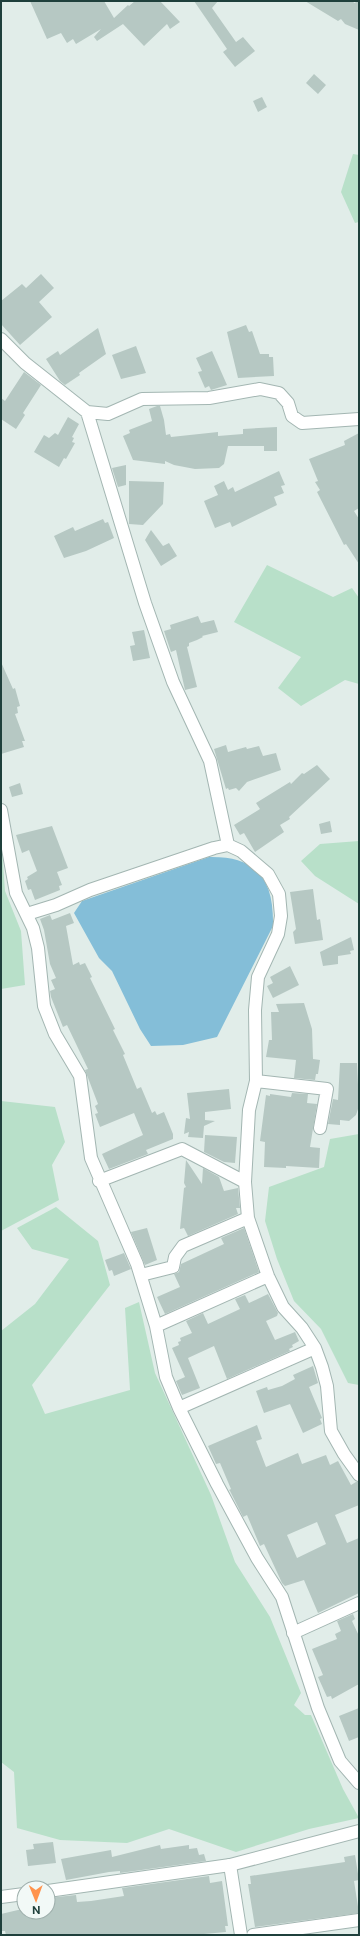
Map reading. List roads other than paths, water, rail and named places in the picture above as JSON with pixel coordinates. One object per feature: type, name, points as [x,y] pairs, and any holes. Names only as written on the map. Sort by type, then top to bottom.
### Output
[{"type":"street","points":[[1,339],[25,363],[87,412],[108,414],[142,399],[209,398],[260,389],[279,393],[288,403],[292,416],[302,423],[359,419]]},
{"type":"street","points":[[87,412],[145,603],[172,682],[210,761],[228,845]]},
{"type":"street","points":[[1,810],[16,893],[33,928],[38,948],[44,1006],[55,1034],[80,1076],[91,1158],[99,1181],[141,1275],[156,1326],[166,1378],[216,1484],[257,1558],[282,1597],[318,1708],[340,1761],[359,1784]]},
{"type":"street","points":[[27,914],[56,905],[90,890],[214,848],[228,845],[241,851],[268,874],[279,894],[281,916],[278,934],[258,978],[255,1010],[256,1081],[249,1110],[245,1182],[248,1218],[268,1276],[283,1307],[302,1328],[315,1348],[327,1386],[331,1431],[344,1454],[359,1475]]},
{"type":"street","points":[[256,1081],[327,1089],[320,1128]]},
{"type":"street","points":[[99,1181],[182,1149],[245,1182]]},
{"type":"street","points":[[141,1275],[173,1267],[175,1257],[184,1246],[248,1218]]},
{"type":"street","points":[[156,1326],[268,1276]]},
{"type":"street","points":[[179,1408],[315,1348]]},
{"type":"street","points":[[293,1633],[359,1603]]},
{"type":"street","points":[[56,1890],[230,1865],[359,1831]]},
{"type":"street","points":[[230,1865],[241,1935]]},
{"type":"street","points":[[1,1897],[16,1895]]},
{"type":"street","points":[[253,1935],[359,1920]]},
{"type":"water","points":[[209,857],[240,861],[251,866],[260,874],[266,884],[270,896],[273,910],[273,926],[217,1037],[183,1045],[151,1046],[140,1029],[112,971],[99,958],[74,913],[82,901]]}]
